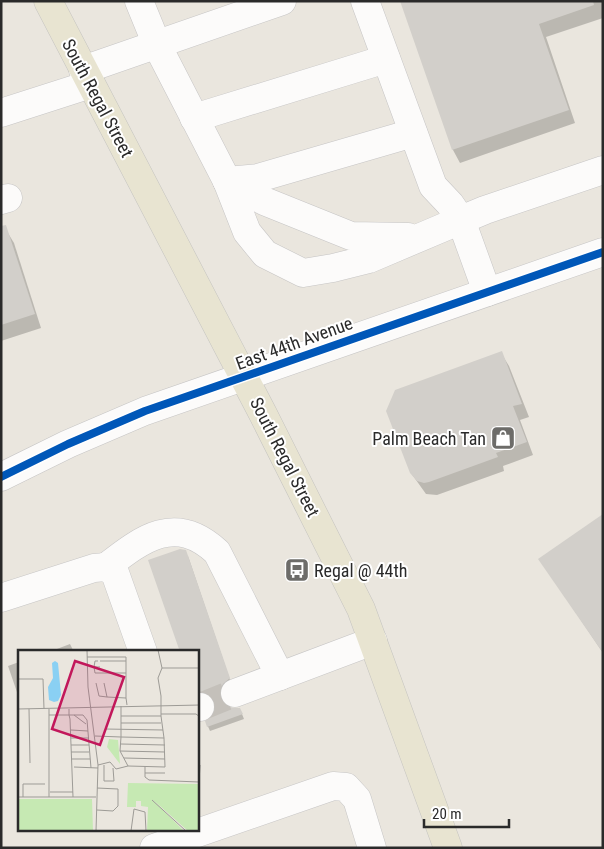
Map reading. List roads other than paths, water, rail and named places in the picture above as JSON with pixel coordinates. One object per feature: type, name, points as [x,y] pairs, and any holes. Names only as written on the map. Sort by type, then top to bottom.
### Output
[{"type":"main road","name":"South Regal Street","points":[[48,1],[244,377],[361,609],[448,848]]},
{"type":"street","points":[[139,1],[157,45],[227,181],[247,232],[265,254],[303,273],[369,259],[485,210],[603,170]]},
{"type":"street","points":[[1,113],[157,45],[282,1]]},
{"type":"street","points":[[365,1],[433,186],[450,204],[461,220],[487,292]]},
{"type":"street","points":[[194,118],[386,59]]},
{"type":"street","points":[[227,181],[258,178],[413,132]]},
{"type":"street","points":[[227,181],[264,201],[351,236],[422,237]]},
{"type":"street","name":"East 44th Avenue","points":[[1,477],[28,462],[104,428],[188,396],[603,252]]},
{"type":"street","points":[[106,568],[132,547],[151,536],[170,532],[192,534],[205,540],[217,552],[280,676]]},
{"type":"street","points":[[1,598],[94,568],[106,568],[115,573],[142,650]]},
{"type":"street","points":[[235,693],[373,641]]},
{"type":"street","points":[[154,848],[332,786],[346,787],[357,799],[372,848]]},
{"type":"tunnel","points":[[200,707],[235,693]]},
{"type":"place","name":"Palm Beach Tan","points":[[503,438]]},
{"type":"place","name":"Regal @ 44th","points":[[297,570]]}]
